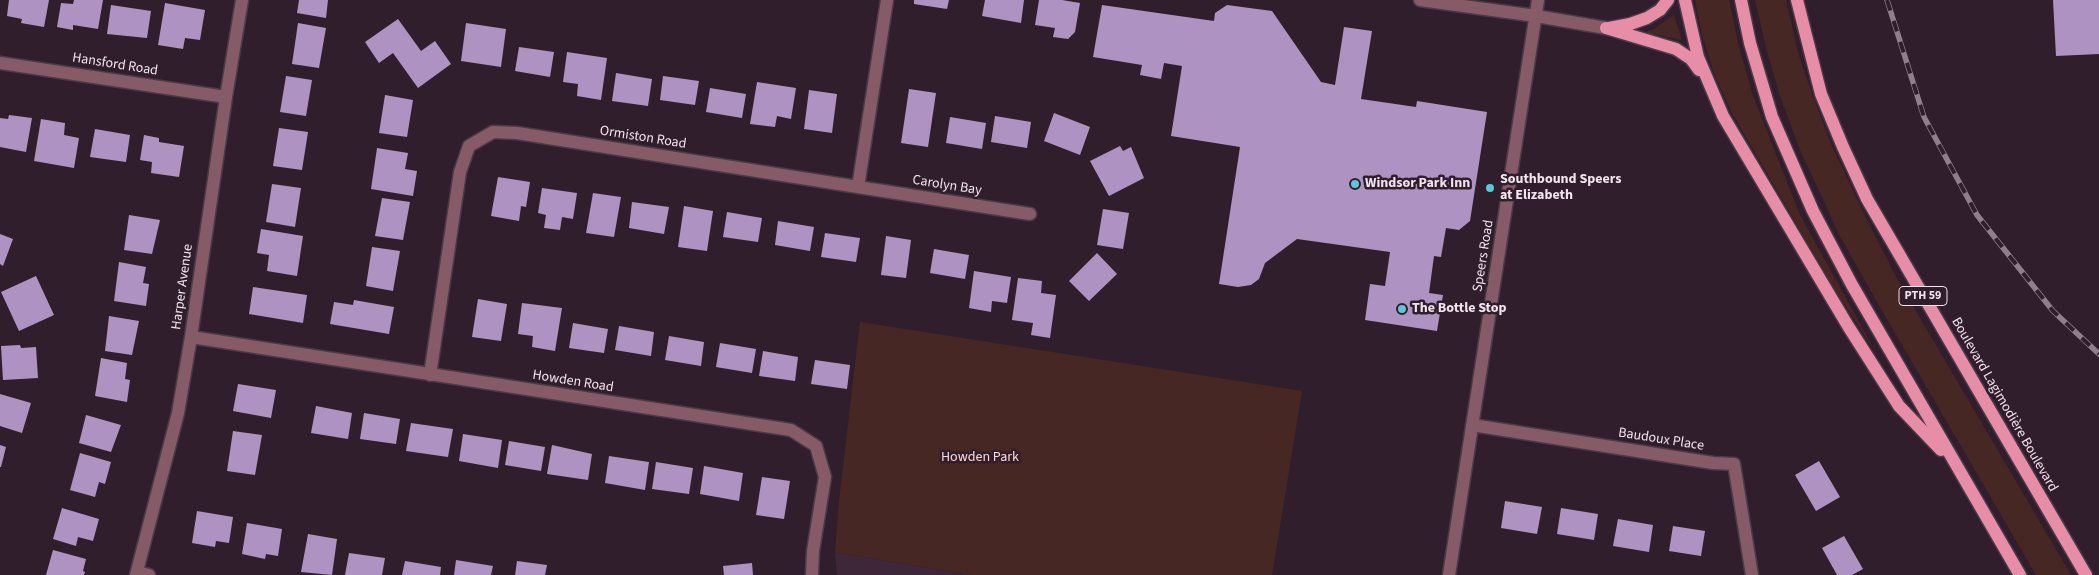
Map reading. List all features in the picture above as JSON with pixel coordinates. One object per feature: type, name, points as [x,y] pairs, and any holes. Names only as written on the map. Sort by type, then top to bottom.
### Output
[{"type":"main road","points":[[1606,28],[1630,24],[1647,18],[1660,10],[1668,0]]},
{"type":"main road","points":[[1685,0],[1692,38],[1707,80],[1723,116],[1848,326],[1899,406],[1955,465]]},
{"type":"main road","points":[[1742,0],[1750,43],[1772,117],[1813,211],[1852,286],[2020,575]]},
{"type":"main road","name":"Boulevard Lagimodière Boulevard","points":[[1797,0],[1821,94],[1842,148],[1867,199],[2086,575]]},
{"type":"main road","points":[[1606,28],[1676,49],[1691,59],[1707,80]]},
{"type":"street","name":"Harper Avenue","points":[[140,574],[178,413],[242,0]]},
{"type":"street","points":[[858,187],[887,0]]},
{"type":"street","points":[[1420,0],[1606,28]]},
{"type":"street","name":"Speers Road","points":[[1449,575],[1538,0]]},
{"type":"street","name":"Hansford Road","points":[[0,63],[226,97]]},
{"type":"street","name":"Ormiston Road","points":[[430,375],[460,172],[469,146],[493,132],[517,133],[858,187]]},
{"type":"street","name":"Carolyn Bay","points":[[858,187],[1030,214]]},
{"type":"street","name":"Howden Road","points":[[191,337],[791,430],[816,446],[825,477],[813,551],[812,575]]},
{"type":"street","name":"Baudoux Place","points":[[1472,426],[1713,463],[1734,464],[1752,575]]},
{"type":"shaded area","points":[[835,552],[970,575],[837,575]]},
{"type":"green space","points":[[1695,0],[1729,0],[1740,51],[1753,96],[1800,215],[1875,351],[1834,288],[1732,113],[1714,73],[1703,38]]},
{"type":"green space","points":[[1755,0],[1786,0],[1798,53],[1812,94],[1831,144],[1864,214],[1897,279],[2071,575],[2036,575],[1840,236],[1800,150],[1779,93]]},
{"type":"green space","points":[[1674,15],[1682,40],[1648,33],[1648,31]]},
{"type":"green space","name":"Howden Park","points":[[860,322],[1302,391],[1272,575],[970,575],[835,552],[839,501]]},
{"type":"building","points":[[9,0],[49,0],[44,27],[21,23],[22,19],[7,16]]},
{"type":"building","points":[[74,0],[103,0],[98,29],[73,25],[73,30],[57,27],[61,3],[73,4]]},
{"type":"building","points":[[299,0],[328,0],[326,18],[297,13]]},
{"type":"building","points":[[914,0],[949,0],[947,9],[914,4]]},
{"type":"building","points":[[985,0],[1024,0],[1021,23],[982,16]]},
{"type":"building","points":[[1039,0],[1062,0],[1080,3],[1075,32],[1068,39],[1053,37],[1055,28],[1035,25]]},
{"type":"building","points":[[2053,0],[2099,0],[2099,54],[2056,56]]},
{"type":"building","points":[[165,3],[205,10],[200,40],[185,38],[183,49],[158,45]]},
{"type":"building","points":[[111,5],[151,11],[147,38],[107,34]]},
{"type":"building","name":"Windsor Park Inn","points":[[1102,5],[1214,21],[1215,13],[1227,5],[1272,11],[1321,82],[1335,85],[1344,27],[1372,31],[1361,99],[1416,107],[1417,101],[1487,112],[1470,221],[1459,230],[1446,228],[1441,257],[1434,256],[1429,293],[1443,295],[1437,331],[1365,320],[1370,284],[1385,286],[1390,252],[1297,239],[1265,263],[1259,279],[1251,285],[1238,287],[1219,284],[1240,147],[1171,136],[1182,66],[1164,63],[1161,79],[1140,75],[1142,65],[1093,57]]},
{"type":"building","points":[[398,19],[421,51],[435,41],[451,64],[418,88],[393,53],[379,63],[365,42]]},
{"type":"building","points":[[298,23],[326,28],[319,68],[292,64]]},
{"type":"building","points":[[466,23],[506,29],[501,67],[461,61]]},
{"type":"building","points":[[519,47],[554,52],[550,77],[515,71]]},
{"type":"building","points":[[567,52],[607,58],[601,100],[577,96],[578,84],[563,82]]},
{"type":"building","points":[[616,73],[652,79],[648,106],[612,101]]},
{"type":"building","points":[[286,76],[312,80],[306,116],[280,112]]},
{"type":"building","points":[[663,76],[699,81],[695,105],[660,100]]},
{"type":"building","points":[[757,82],[796,88],[791,119],[777,116],[775,127],[750,124]]},
{"type":"building","points":[[710,88],[746,94],[742,118],[706,112]]},
{"type":"building","points":[[909,89],[936,93],[928,147],[901,143]]},
{"type":"building","points":[[809,90],[837,94],[832,133],[804,129]]},
{"type":"building","points":[[385,95],[413,100],[407,137],[379,133]]},
{"type":"building","points":[[1054,113],[1090,127],[1080,155],[1044,141]]},
{"type":"building","points":[[9,115],[32,118],[26,152],[0,147],[0,118],[8,119]]},
{"type":"building","points":[[995,116],[1031,122],[1027,148],[991,142]]},
{"type":"building","points":[[950,117],[986,123],[982,149],[946,143]]},
{"type":"building","points":[[41,119],[65,123],[64,135],[79,138],[74,168],[34,161]]},
{"type":"building","points":[[279,128],[308,132],[302,170],[273,166]]},
{"type":"building","points":[[95,129],[130,135],[126,162],[90,157]]},
{"type":"building","points":[[144,135],[159,138],[159,142],[184,146],[179,177],[151,173],[152,162],[140,160]]},
{"type":"building","points":[[1120,146],[1123,151],[1131,147],[1144,178],[1109,196],[1090,161]]},
{"type":"building","points":[[377,148],[408,153],[405,169],[417,171],[413,196],[371,189]]},
{"type":"building","points":[[498,177],[530,182],[526,207],[521,206],[519,221],[491,216]]},
{"type":"building","points":[[272,184],[301,188],[295,227],[266,222]]},
{"type":"building","points":[[542,188],[577,193],[573,219],[562,217],[560,230],[544,228],[546,215],[538,213]]},
{"type":"building","points":[[593,193],[621,197],[614,237],[586,233]]},
{"type":"building","points":[[382,198],[410,202],[403,240],[375,236]]},
{"type":"building","points":[[632,202],[669,207],[664,234],[629,228]]},
{"type":"building","points":[[684,206],[713,211],[707,251],[678,247]]},
{"type":"building","points":[[1103,209],[1129,213],[1123,249],[1097,245]]},
{"type":"building","points":[[727,212],[762,218],[758,242],[723,237]]},
{"type":"building","points":[[129,215],[160,220],[152,254],[124,250]]},
{"type":"building","points":[[778,221],[814,227],[810,251],[775,245]]},
{"type":"building","points":[[261,229],[303,236],[297,276],[267,271],[269,255],[257,253]]},
{"type":"building","points":[[825,233],[860,238],[856,262],[821,257]]},
{"type":"building","points":[[0,234],[13,239],[3,266],[0,264]]},
{"type":"building","points":[[886,236],[911,240],[906,278],[881,275]]},
{"type":"building","points":[[372,247],[400,251],[393,291],[366,286]]},
{"type":"building","points":[[934,249],[969,255],[965,279],[930,273]]},
{"type":"building","points":[[1097,253],[1117,274],[1089,301],[1069,281]]},
{"type":"building","points":[[119,262],[146,267],[143,283],[149,284],[146,306],[114,301]]},
{"type":"building","points":[[974,271],[1011,277],[1007,303],[992,301],[991,312],[969,308]]},
{"type":"building","points":[[36,276],[54,315],[19,331],[1,292]]},
{"type":"building","points":[[1018,278],[1042,281],[1041,293],[1056,295],[1050,338],[1031,335],[1033,323],[1012,320]]},
{"type":"building","points":[[253,287],[307,295],[303,323],[249,314]]},
{"type":"building","points":[[478,299],[507,304],[501,341],[472,337]]},
{"type":"building","points":[[354,300],[394,307],[389,334],[330,324],[334,302],[353,305]]},
{"type":"building","points":[[522,303],[562,308],[555,351],[532,347],[533,336],[518,334]]},
{"type":"building","points":[[109,316],[139,321],[132,355],[105,351]]},
{"type":"building","points":[[573,323],[608,329],[604,353],[569,348]]},
{"type":"building","points":[[619,326],[654,332],[651,356],[615,350]]},
{"type":"building","points":[[669,336],[704,342],[701,366],[665,360]]},
{"type":"building","points":[[720,343],[756,349],[752,373],[716,367]]},
{"type":"building","points":[[20,345],[21,348],[36,347],[38,378],[3,380],[1,346]]},
{"type":"building","points":[[763,351],[798,357],[795,381],[759,376]]},
{"type":"building","points":[[101,358],[127,363],[125,379],[130,380],[127,402],[95,396]]},
{"type":"building","points":[[815,360],[850,365],[847,389],[811,384]]},
{"type":"building","points":[[238,384],[276,390],[271,418],[233,411]]},
{"type":"building","points":[[0,394],[31,403],[22,433],[0,426]]},
{"type":"building","points":[[316,406],[352,413],[348,439],[311,433]]},
{"type":"building","points":[[364,413],[400,419],[396,444],[360,439]]},
{"type":"building","points":[[86,415],[121,425],[111,452],[79,443]]},
{"type":"building","points":[[411,423],[453,429],[448,457],[406,451]]},
{"type":"building","points":[[233,431],[262,435],[255,475],[227,471]]},
{"type":"building","points":[[463,434],[502,440],[498,468],[459,461]]},
{"type":"building","points":[[509,441],[545,447],[541,471],[505,465]]},
{"type":"building","points":[[0,445],[6,447],[1,467],[0,467]]},
{"type":"building","points":[[552,445],[592,454],[588,480],[547,474]]},
{"type":"building","points":[[80,453],[111,462],[105,484],[99,482],[95,497],[70,490]]},
{"type":"building","points":[[609,456],[649,462],[645,490],[605,483]]},
{"type":"building","points":[[1819,461],[1840,497],[1816,511],[1795,475]]},
{"type":"building","points":[[656,462],[693,468],[689,494],[652,489]]},
{"type":"building","points":[[704,466],[743,473],[739,501],[700,494]]},
{"type":"building","points":[[762,477],[790,481],[784,519],[756,515]]},
{"type":"building","points":[[1505,501],[1542,507],[1537,534],[1501,528]]},
{"type":"building","points":[[62,508],[99,519],[93,541],[78,537],[76,546],[53,539]]},
{"type":"building","points":[[1561,508],[1598,514],[1594,540],[1557,534]]},
{"type":"building","points":[[197,511],[233,517],[229,543],[216,541],[215,547],[192,543]]},
{"type":"building","points":[[1618,519],[1653,525],[1649,552],[1613,546]]},
{"type":"building","points":[[247,523],[282,529],[278,556],[266,554],[265,559],[242,554]]},
{"type":"building","points":[[1673,526],[1705,531],[1701,556],[1669,551]]},
{"type":"building","points":[[308,534],[337,539],[332,575],[301,572]]},
{"type":"building","points":[[1844,536],[1863,569],[1852,575],[1837,575],[1822,548]]},
{"type":"building","points":[[53,550],[86,559],[84,575],[46,575]]},
{"type":"building","points":[[349,553],[385,558],[382,575],[345,575]]},
{"type":"building","points":[[456,560],[493,566],[491,575],[454,575]]},
{"type":"building","points":[[405,561],[441,567],[440,575],[402,575]]},
{"type":"building","points":[[517,561],[547,565],[545,575],[515,575]]},
{"type":"building","points":[[752,563],[753,575],[724,575],[723,566]]},
{"type":"railway","points":[[1887,0],[1924,117],[1977,215],[2053,311],[2099,354]]},
{"type":"place","name":"Windsor Park Inn","points":[[1355,184]]},
{"type":"place","name":"Southbound Speers at Elizabeth","points":[[1490,188]]},
{"type":"place","name":"The Bottle Stop","points":[[1402,309]]}]
